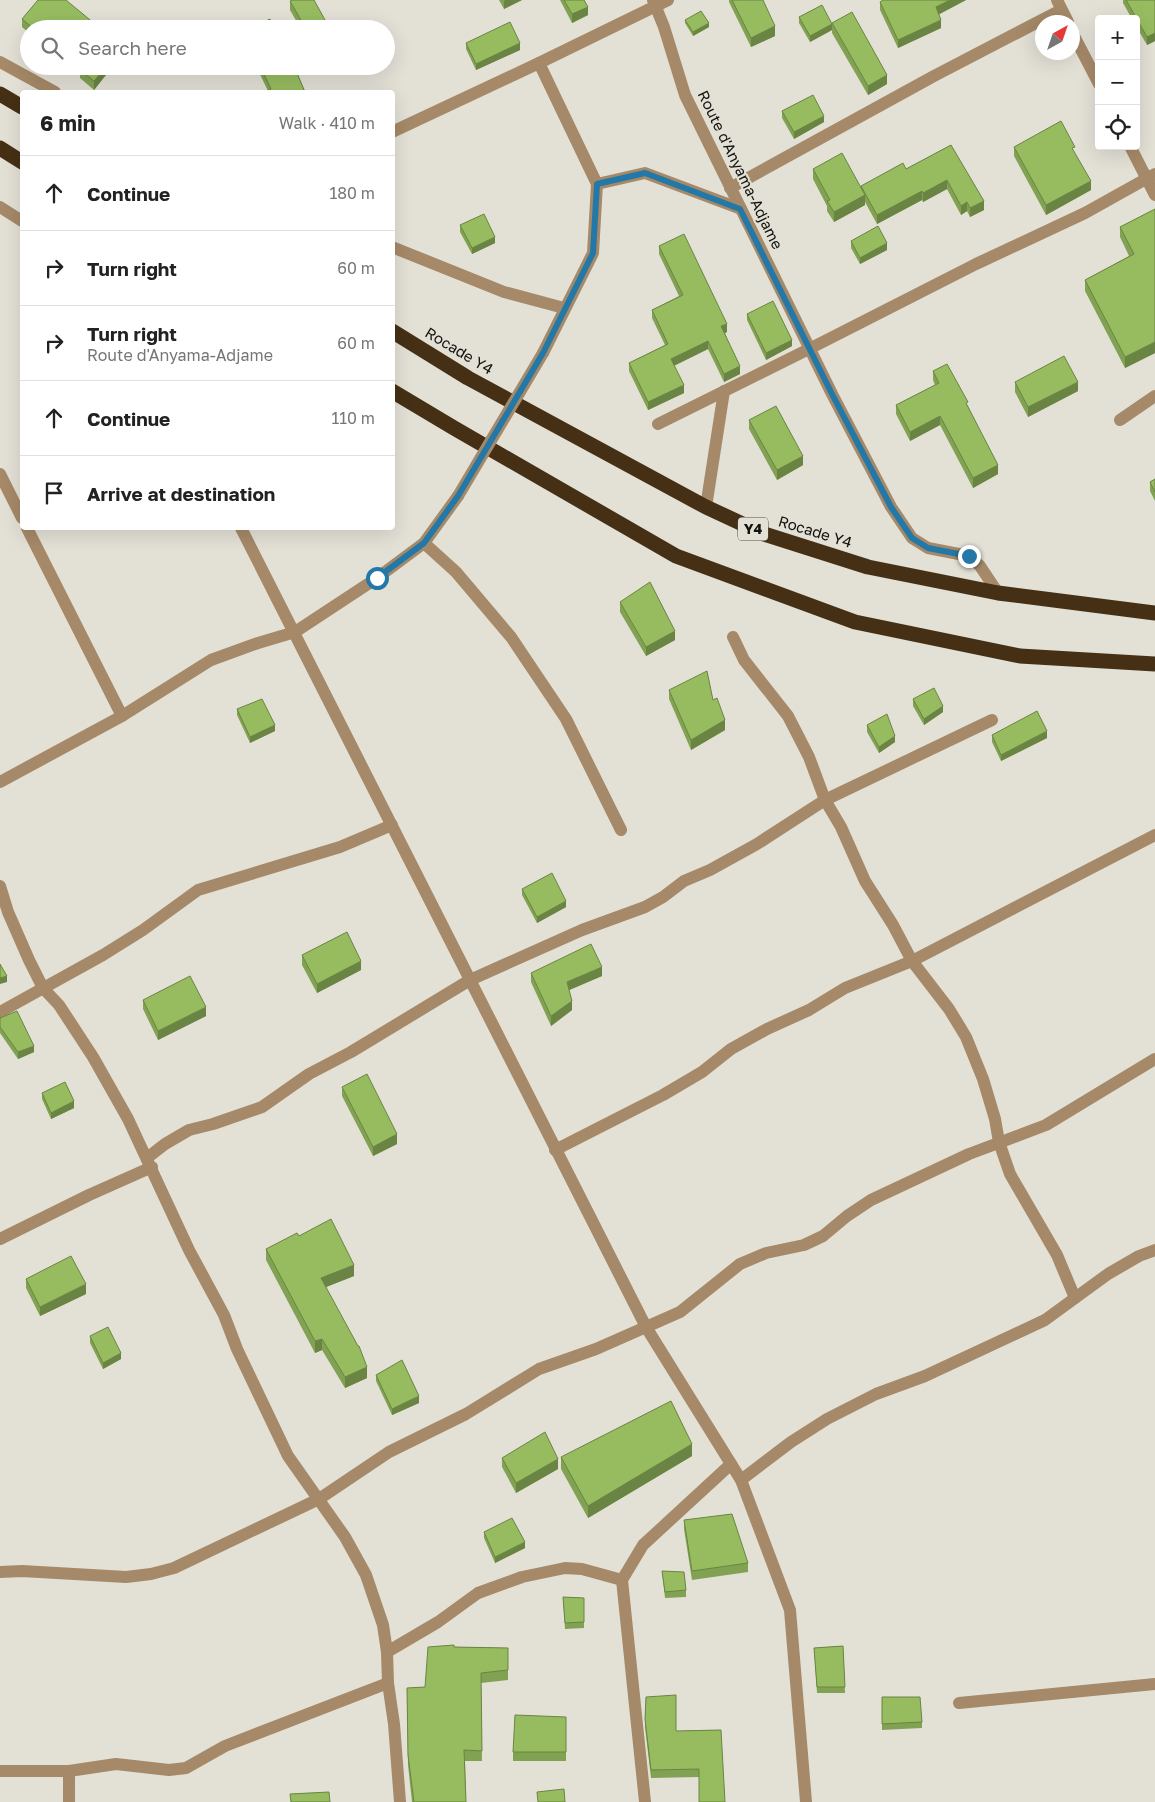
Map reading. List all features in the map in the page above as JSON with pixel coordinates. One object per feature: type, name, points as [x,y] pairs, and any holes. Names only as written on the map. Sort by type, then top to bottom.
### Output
[{"type":"highway","points":[[0,94],[20,106]]},
{"type":"highway","points":[[0,148],[20,161]]},
{"type":"highway","name":"Rocade Y4","points":[[395,333],[468,378],[706,506],[764,534],[868,567],[998,593],[1155,613]]},
{"type":"highway","points":[[395,393],[676,556],[855,622],[1020,656],[1155,664]]},
{"type":"street","points":[[395,131],[539,63],[659,2]]},
{"type":"street","name":"Route d'Anyama-Adjame","points":[[659,2],[685,95],[809,350],[891,507],[912,538],[928,548],[969,556],[980,566],[998,593]]},
{"type":"street","points":[[730,188],[1059,5]]},
{"type":"street","points":[[1080,47],[1095,76]]},
{"type":"street","points":[[0,62],[20,73]]},
{"type":"street","points":[[0,782],[122,716],[211,660],[295,632],[377,578],[424,543],[458,496],[543,353],[593,253],[597,184],[539,63]]},
{"type":"street","points":[[24,75],[51,90]]},
{"type":"street","points":[[1133,150],[1150,176],[1155,194]]},
{"type":"street","points":[[597,184],[645,173],[740,209]]},
{"type":"street","points":[[658,424],[809,350],[976,264],[1085,212],[1150,176]]},
{"type":"street","points":[[0,207],[20,219]]},
{"type":"street","points":[[395,249],[504,292],[564,308]]},
{"type":"street","points":[[706,506],[724,391]]},
{"type":"street","points":[[1120,420],[1155,396]]},
{"type":"street","points":[[0,474],[20,514]]},
{"type":"street","points":[[28,530],[122,716]]},
{"type":"street","points":[[242,530],[646,1327],[741,1480],[790,1610],[806,1802]]},
{"type":"street","points":[[424,543],[456,572],[516,646],[566,719],[621,830]]},
{"type":"street","points":[[734,637],[744,660],[788,716],[809,757],[825,800],[841,826],[865,882],[893,925],[912,961],[949,1009],[966,1037],[983,1080],[995,1119],[999,1142],[1010,1174],[1057,1255],[1076,1298]]},
{"type":"street","points":[[0,1239],[89,1195],[150,1162],[165,1144],[189,1130],[213,1124],[262,1106],[309,1074],[352,1052],[470,980],[582,930],[645,907],[684,881],[710,870],[757,844],[825,800],[992,720]]},
{"type":"street","points":[[0,1012],[119,945],[198,890],[340,847],[392,825]]},
{"type":"street","points":[[556,1150],[663,1096],[767,1029],[810,1010],[845,988],[912,961],[1155,835]]},
{"type":"street","points":[[0,886],[8,912],[43,988],[59,1005],[93,1057],[128,1118],[150,1162],[189,1250],[224,1315],[288,1456],[345,1537],[366,1575],[383,1625],[400,1802]]},
{"type":"street","points":[[0,1572],[22,1571],[126,1577],[174,1568],[319,1499],[389,1452],[466,1414],[539,1369],[596,1349],[680,1312],[740,1264],[766,1252],[804,1245],[823,1236],[847,1216],[871,1200],[969,1154],[1046,1125],[1155,1059]]},
{"type":"street","points":[[741,1480],[791,1442],[827,1419],[876,1394],[926,1376],[1045,1320],[1108,1274],[1139,1256],[1155,1250]]},
{"type":"street","points":[[645,1802],[622,1580],[643,1545],[731,1464]]},
{"type":"street","points":[[387,1652],[438,1622],[478,1594],[522,1577],[565,1568],[582,1569],[622,1580]]},
{"type":"street","points":[[0,1771],[68,1771],[116,1764],[169,1770],[186,1768],[225,1746],[388,1683]]},
{"type":"street","points":[[959,1703],[1155,1684]]},
{"type":"street","points":[[68,1771],[69,1802]]},
{"type":"building","points":[[38,0],[66,0],[90,20],[23,20],[22,19]]},
{"type":"building","points":[[314,0],[325,20],[301,20],[290,1]]},
{"type":"building","points":[[564,0],[584,0],[588,7],[572,14]]},
{"type":"building","points":[[732,0],[763,0],[775,26],[751,38]]},
{"type":"building","points":[[883,0],[950,0],[936,7],[941,20],[898,40],[880,2]]},
{"type":"building","points":[[1126,0],[1155,0],[1155,33],[1147,37],[1140,25],[1140,15],[1135,15]]},
{"type":"building","points":[[822,5],[832,24],[810,36],[799,17]]},
{"type":"building","points":[[701,11],[709,23],[693,32],[685,20]]},
{"type":"building","points":[[852,12],[887,75],[868,86],[832,23]]},
{"type":"building","points":[[510,22],[520,43],[476,64],[466,43]]},
{"type":"building","points":[[86,75],[99,75],[94,81]]},
{"type":"building","points":[[264,75],[298,75],[304,90],[268,90],[271,89]]},
{"type":"building","points":[[813,95],[824,116],[794,132],[782,111]]},
{"type":"building","points":[[1061,121],[1075,147],[1072,148],[1091,181],[1046,205],[1014,147]]},
{"type":"building","points":[[951,145],[984,201],[970,208],[967,202],[961,206],[947,180],[877,215],[861,186],[903,163],[906,169]]},
{"type":"building","points":[[842,153],[865,195],[834,212],[827,201],[830,200],[813,169]]},
{"type":"building","points":[[1155,209],[1155,342],[1125,357],[1085,280],[1134,254],[1120,227]]},
{"type":"building","points":[[484,214],[495,237],[472,248],[460,225]]},
{"type":"building","points":[[878,226],[887,243],[860,258],[851,241]]},
{"type":"building","points":[[684,234],[727,324],[721,326],[740,366],[724,374],[708,341],[671,359],[684,385],[648,402],[629,363],[668,344],[652,310],[683,295],[659,246]]},
{"type":"building","points":[[773,301],[792,340],[766,353],[747,314]]},
{"type":"building","points":[[1064,356],[1078,382],[1028,407],[1015,382]]},
{"type":"building","points":[[947,364],[968,402],[966,403],[998,465],[973,478],[940,416],[910,432],[896,405],[939,383],[933,371]]},
{"type":"building","points":[[776,406],[803,456],[777,470],[749,420]]},
{"type":"building","points":[[1155,479],[1155,492],[1150,482]]},
{"type":"building","points":[[650,582],[675,631],[646,647],[620,602]]},
{"type":"building","points":[[707,671],[713,700],[717,698],[725,720],[691,740],[669,690]]},
{"type":"building","points":[[934,688],[943,706],[924,719],[913,699]]},
{"type":"building","points":[[262,699],[275,725],[250,737],[237,709]]},
{"type":"building","points":[[1037,711],[1047,731],[1001,755],[992,735]]},
{"type":"building","points":[[887,714],[895,736],[879,747],[867,725]]},
{"type":"building","points":[[552,873],[566,901],[537,917],[522,889]]},
{"type":"building","points":[[347,932],[361,961],[317,984],[302,955]]},
{"type":"building","points":[[591,944],[602,967],[567,982],[572,1001],[551,1016],[531,973]]},
{"type":"building","points":[[0,964],[7,976],[0,978]]},
{"type":"building","points":[[190,976],[206,1007],[158,1031],[143,1000]]},
{"type":"building","points":[[17,1011],[34,1046],[18,1052],[0,1027],[0,1018]]},
{"type":"building","points":[[367,1074],[397,1134],[373,1147],[342,1087]]},
{"type":"building","points":[[65,1082],[74,1101],[51,1113],[42,1093]]},
{"type":"building","points":[[331,1219],[354,1265],[321,1278],[359,1346],[367,1367],[345,1377],[322,1339],[315,1341],[266,1249],[297,1233],[299,1236]]},
{"type":"building","points":[[71,1256],[86,1284],[40,1307],[26,1279]]},
{"type":"building","points":[[108,1327],[121,1353],[103,1363],[90,1336]]},
{"type":"building","points":[[402,1360],[419,1396],[392,1409],[376,1375]]},
{"type":"building","points":[[671,1401],[692,1444],[588,1506],[561,1457]]},
{"type":"building","points":[[545,1432],[558,1459],[516,1483],[502,1458]]},
{"type":"building","points":[[732,1514],[748,1563],[692,1571],[684,1520]]},
{"type":"building","points":[[512,1518],[525,1542],[495,1557],[484,1532]]},
{"type":"building","points":[[662,1571],[684,1572],[686,1590],[665,1592]]},
{"type":"building","points":[[563,1597],[584,1598],[584,1622],[565,1623]]},
{"type":"building","points":[[454,1645],[454,1647],[508,1648],[508,1670],[481,1673],[482,1751],[464,1750],[466,1802],[414,1802],[408,1755],[407,1688],[425,1687],[428,1647]]},
{"type":"building","points":[[843,1646],[845,1687],[817,1687],[814,1648]]},
{"type":"building","points":[[676,1695],[676,1731],[721,1730],[725,1802],[699,1802],[699,1769],[651,1770],[645,1719],[646,1697]]},
{"type":"building","points":[[882,1697],[920,1697],[922,1722],[882,1724]]},
{"type":"building","points":[[515,1715],[566,1717],[566,1752],[513,1752]]},
{"type":"building","points":[[564,1789],[565,1802],[538,1802],[537,1792]]},
{"type":"building","points":[[329,1792],[330,1802],[291,1802],[290,1794]]},
{"type":"route","points":[[377,578],[424,543],[458,496],[543,353],[593,253],[597,184],[645,173],[740,209],[832,394],[891,507],[912,538],[928,548],[969,556]]}]
